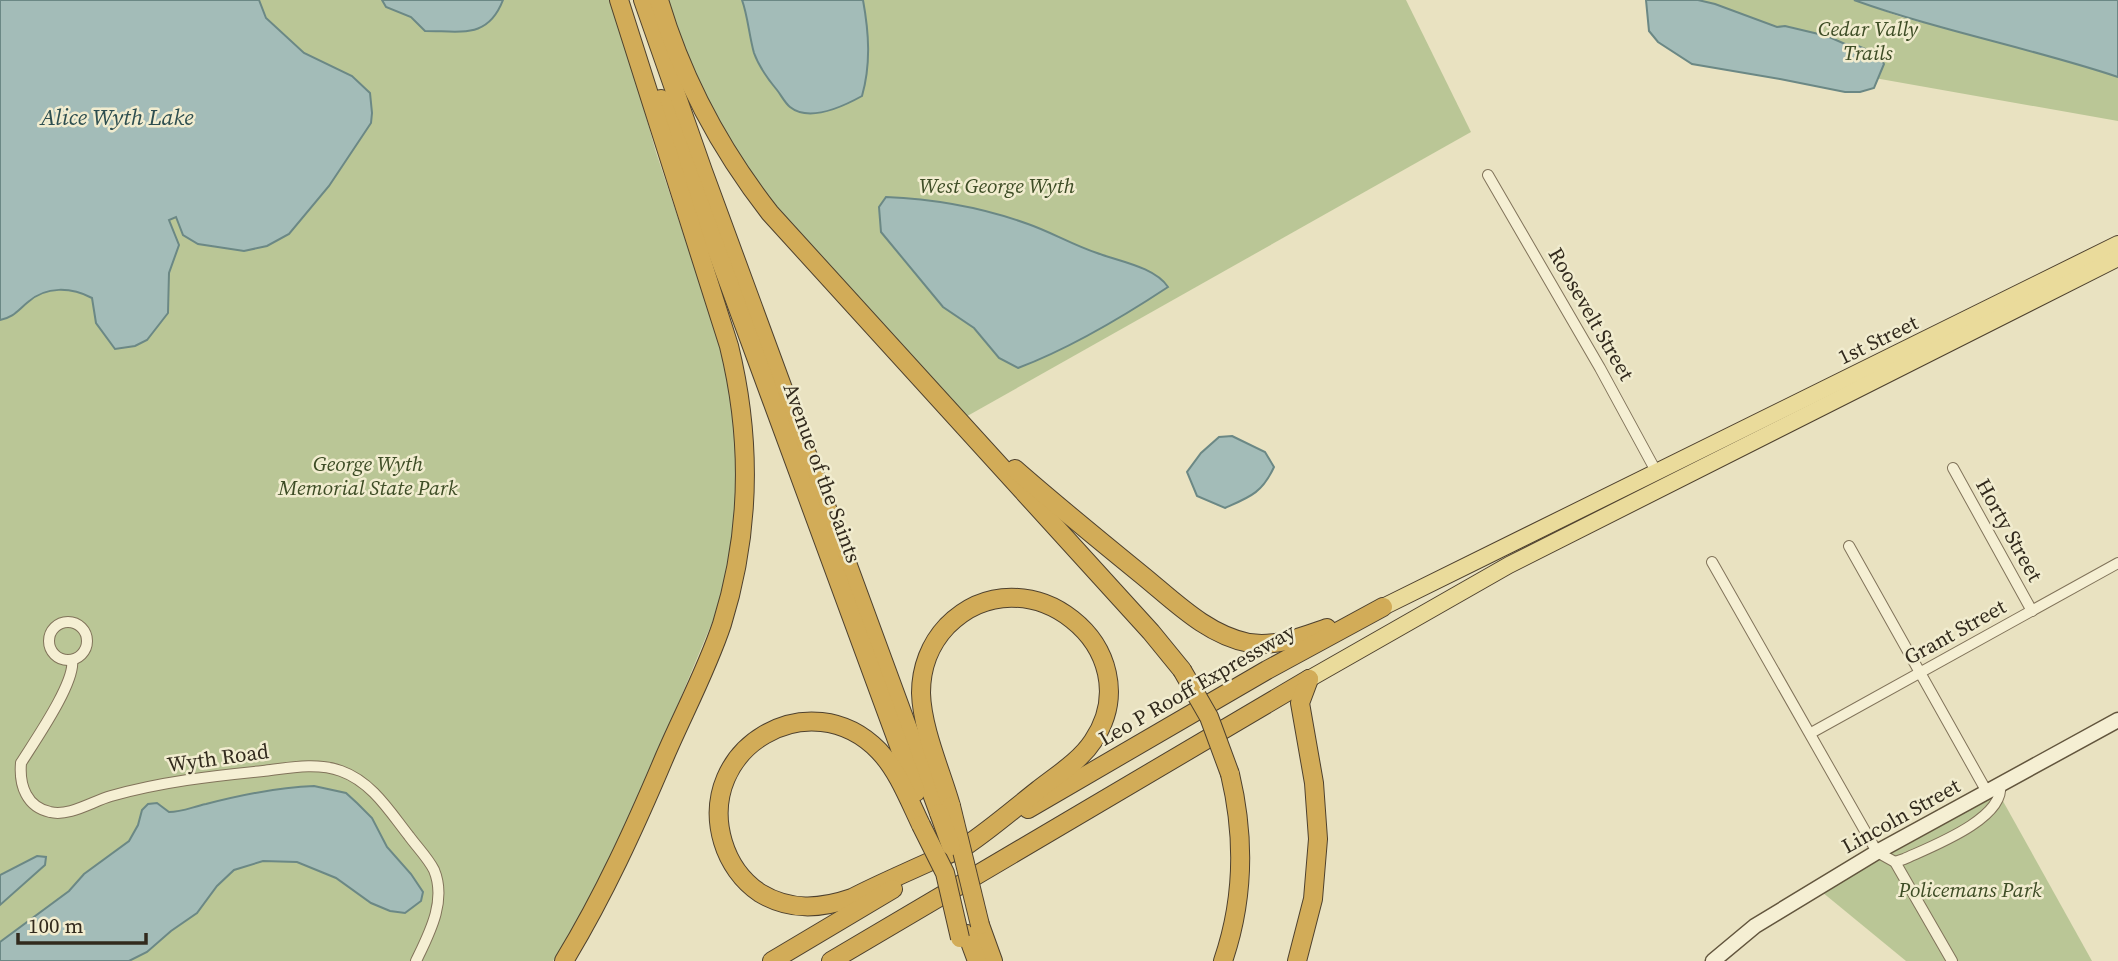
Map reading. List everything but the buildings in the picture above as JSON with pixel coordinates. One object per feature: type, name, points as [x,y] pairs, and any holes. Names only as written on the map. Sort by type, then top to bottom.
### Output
[{"type":"highway","points":[[564,961],[607,887],[629,842],[721,626],[733,581],[742,530],[746,457],[740,391],[729,346],[619,0]]},
{"type":"highway","name":"Avenue of the Saints","points":[[626,0],[934,816],[945,873],[969,932],[993,961]]},
{"type":"highway","name":"Avenue of the Saints","points":[[643,0],[934,816],[977,961]]},
{"type":"highway","points":[[659,0],[686,75],[718,137],[741,174],[792,238],[931,388],[1182,670],[1209,717],[1230,774],[1237,810],[1241,860],[1234,921],[1223,961]]},
{"type":"highway","points":[[931,388],[1009,464],[1200,622],[1215,631],[1250,643],[1285,642],[1383,607]]},
{"type":"highway","points":[[1010,597],[1024,598],[1058,608],[1088,634],[1102,660],[1109,686],[1100,729],[1083,754],[965,846],[852,898],[834,904],[804,908],[767,897],[746,882],[730,862],[718,825],[726,776],[734,762],[756,738],[790,723],[820,722],[847,729],[877,749],[934,816],[922,680],[932,646],[940,634],[961,614],[987,601],[1010,597]]},
{"type":"highway","name":"Leo P Rooff Expressway","points":[[772,961],[1267,670],[1383,607]]},
{"type":"highway","points":[[831,961],[1309,679]]},
{"type":"highway","points":[[1297,961],[1312,899],[1318,839],[1314,783],[1300,703],[1309,679]]},
{"type":"highway","points":[[854,961],[931,904]]},
{"type":"highway","points":[[965,961],[969,932]]},
{"type":"main road","name":"1st Street","points":[[1660,480],[2118,244]]},
{"type":"main road","name":"1st Street","points":[[1660,480],[2118,258]]},
{"type":"main road","name":"Leo P Rooff Expressway","points":[[1383,607],[1660,480]]},
{"type":"main road","points":[[1309,679],[1660,480]]},
{"type":"main road","name":"Lincoln Street","points":[[1713,961],[1755,926],[1877,852],[2118,720]]},
{"type":"street","name":"Roosevelt Street","points":[[1488,175],[1608,382],[1660,480]]},
{"type":"street","name":"Horty Street","points":[[1953,468],[2032,611]]},
{"type":"street","points":[[1849,546],[1987,792]]},
{"type":"street","points":[[1712,562],[1877,852],[1895,862],[1952,961]]},
{"type":"street","name":"Grant Street","points":[[1811,733],[2118,563]]},
{"type":"street","points":[[74,622],[84,630],[88,642],[83,654],[72,660],[60,659],[49,644],[51,631],[61,623],[74,622]]},
{"type":"street","name":"Wyth Road","points":[[72,660],[74,669],[66,687],[21,764],[20,776],[29,801],[40,809],[54,813],[66,812],[111,796],[197,778],[301,767],[324,767],[341,771],[359,779],[373,791],[434,870],[438,906],[433,926],[416,961]]},
{"type":"street","points":[[1895,862],[1968,827],[1990,813],[2001,792],[2000,785]]},
{"type":"green space","name":"George Wyth Memorial State Park","points":[[0,0],[613,0],[656,152],[714,326],[730,387],[736,446],[735,507],[730,563],[716,613],[630,819],[594,896],[553,961],[0,961]]},
{"type":"green space","name":"West George Wyth","points":[[660,0],[1406,0],[1471,132],[962,419],[736,166]]},
{"type":"green space","name":"Cedar Vally Trails","points":[[1664,0],[1854,0],[1901,17],[2034,51],[2118,77],[2118,121],[1869,77]]},
{"type":"green space","name":"Policemans Park","points":[[1999,794],[2092,961],[1906,961],[1822,892]]},
{"type":"water","name":"Alice Wyth Lake","points":[[0,0],[259,0],[266,18],[304,53],[352,76],[370,93],[371,123],[329,186],[289,234],[267,246],[244,251],[198,244],[183,235],[176,217],[169,220],[179,245],[169,273],[168,313],[147,340],[135,346],[115,349],[96,323],[92,298],[67,290],[43,293],[12,315],[0,320]]},
{"type":"water","points":[[382,0],[503,0],[497,13],[481,27],[451,32],[425,31],[411,17],[386,7]]},
{"type":"water","points":[[742,0],[863,0],[868,48],[862,96],[837,108],[817,113],[798,112],[790,107],[756,58]]},
{"type":"water","points":[[1646,0],[1698,0],[1715,4],[1777,27],[1785,26],[1856,45],[1879,55],[1884,64],[1874,88],[1845,92],[1692,64],[1658,42],[1649,31]]},
{"type":"water","points":[[1854,0],[2118,0],[2118,77],[1919,21]]},
{"type":"water","points":[[886,197],[958,205],[1010,218],[1088,250],[1136,266],[1154,274],[1168,287],[1095,332],[1018,368],[999,358],[974,328],[943,307],[881,232],[879,207]]},
{"type":"water","points":[[1232,436],[1265,452],[1274,467],[1260,488],[1242,501],[1225,508],[1197,496],[1187,472],[1201,453],[1219,437]]},
{"type":"water","points":[[314,786],[346,793],[372,818],[387,847],[423,892],[421,901],[405,913],[390,911],[371,903],[336,878],[297,862],[263,861],[234,870],[217,886],[197,913],[147,952],[129,961],[0,961],[0,942],[69,891],[84,874],[129,841],[138,825],[142,810],[148,804],[157,803],[169,812],[174,812],[259,792]]},
{"type":"water","points":[[37,856],[46,857],[45,865],[0,905],[0,875]]}]
